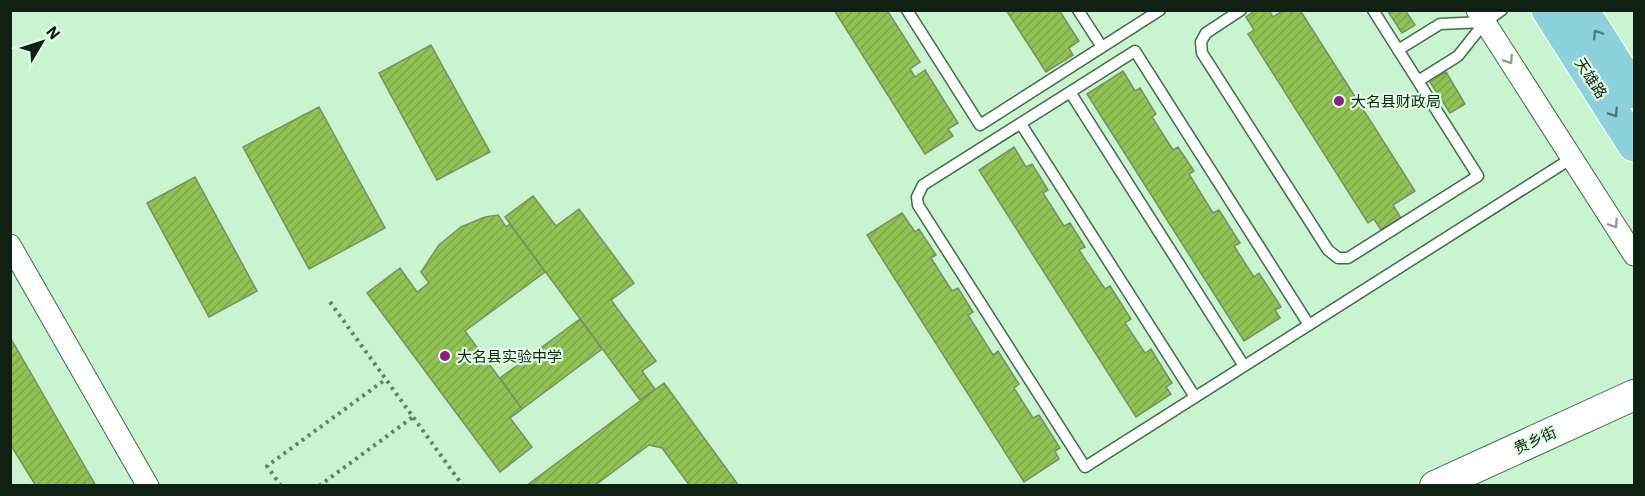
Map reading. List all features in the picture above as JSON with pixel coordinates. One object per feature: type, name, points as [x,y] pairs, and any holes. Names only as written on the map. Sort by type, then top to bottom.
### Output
[{"type":"main road","name":"天雄路","points":[[1548,10],[1635,145]]},
{"type":"main road","name":"天雄路","points":[[1582,10],[1635,92]]},
{"type":"street","points":[[1488,14],[1572,158],[1635,255]]},
{"type":"street","points":[[10,245],[148,486]]},
{"type":"street","name":"贵乡街","points":[[1435,486],[1635,395]]},
{"type":"lane","points":[[907,10],[980,125],[1160,10]]},
{"type":"lane","points":[[1078,10],[1102,47]]},
{"type":"lane","points":[[1241,10],[1206,33],[1201,42],[1202,53],[1328,250],[1338,258],[1348,258],[1478,176],[1373,10]]},
{"type":"lane","points":[[1418,81],[1458,56],[1488,14]]},
{"type":"lane","points":[[1398,50],[1440,24],[1488,14]]},
{"type":"lane","points":[[1309,325],[1135,51],[923,185],[917,197],[918,206],[1085,467],[1195,397],[1309,325],[1572,158]]},
{"type":"lane","points":[[1070,92],[1244,366]]},
{"type":"lane","points":[[1021,124],[1195,397]]},
{"type":"path","points":[[330,302],[463,486]]},
{"type":"path","points":[[280,485],[267,466],[386,379]]},
{"type":"path","points":[[319,486],[413,417]]},
{"type":"building","points":[[834,10],[887,10],[920,62],[910,69],[915,77],[925,70],[958,123],[948,129],[953,136],[925,154]]},
{"type":"building","points":[[1006,10],[1059,10],[1079,41],[1069,48],[1073,55],[1046,72]]},
{"type":"building","points":[[1256,10],[1269,10],[1273,17],[1284,10],[1300,10],[1415,191],[1393,205],[1401,218],[1381,230],[1374,219],[1368,223],[1248,34],[1254,30],[1246,17]]},
{"type":"building","points":[[1387,10],[1405,10],[1415,25],[1402,33]]},
{"type":"building","points":[[431,45],[490,152],[437,180],[379,73]]},
{"type":"building","points":[[1123,71],[1135,91],[1140,88],[1156,114],[1152,117],[1173,150],[1178,147],[1194,171],[1189,174],[1213,213],[1219,210],[1240,243],[1234,246],[1254,277],[1259,273],[1281,307],[1275,310],[1280,318],[1244,341],[1087,94]]},
{"type":"building","points":[[1446,72],[1465,104],[1450,113],[1430,82]]},
{"type":"building","points":[[319,107],[385,228],[309,269],[243,147]]},
{"type":"building","points":[[1014,147],[1026,167],[1032,164],[1048,190],[1043,193],[1064,226],[1070,223],[1085,247],[1079,250],[1105,289],[1110,286],[1131,319],[1125,323],[1145,353],[1151,349],[1172,383],[1166,387],[1171,394],[1136,417],[979,170]]},
{"type":"building","points":[[195,177],[257,291],[209,317],[147,203]]},
{"type":"building","points":[[533,196],[556,226],[579,209],[634,283],[611,300],[656,361],[642,371],[655,389],[640,400],[505,217]]},
{"type":"building","points":[[902,213],[915,232],[919,229],[936,255],[931,258],[952,291],[958,288],[973,312],[968,315],[993,355],[998,351],[1019,384],[1014,388],[1033,418],[1039,415],[1060,448],[1055,451],[1059,459],[1024,482],[867,235]]},
{"type":"building","points":[[498,215],[506,227],[510,224],[545,272],[465,331],[522,409],[510,418],[532,447],[500,472],[367,293],[400,268],[417,292],[429,283],[421,272],[439,245],[461,227],[485,217]]},
{"type":"building","points":[[580,319],[602,349],[522,409],[500,378]]},
{"type":"building","points":[[10,337],[96,486],[36,486],[10,444]]},
{"type":"building","points":[[664,383],[739,486],[690,486],[662,448],[649,445],[594,486],[526,486]]},
{"type":"place","name":"大名县财政局","points":[[1339,101]]},
{"type":"place","name":"大名县实验中学","points":[[445,356]]}]
